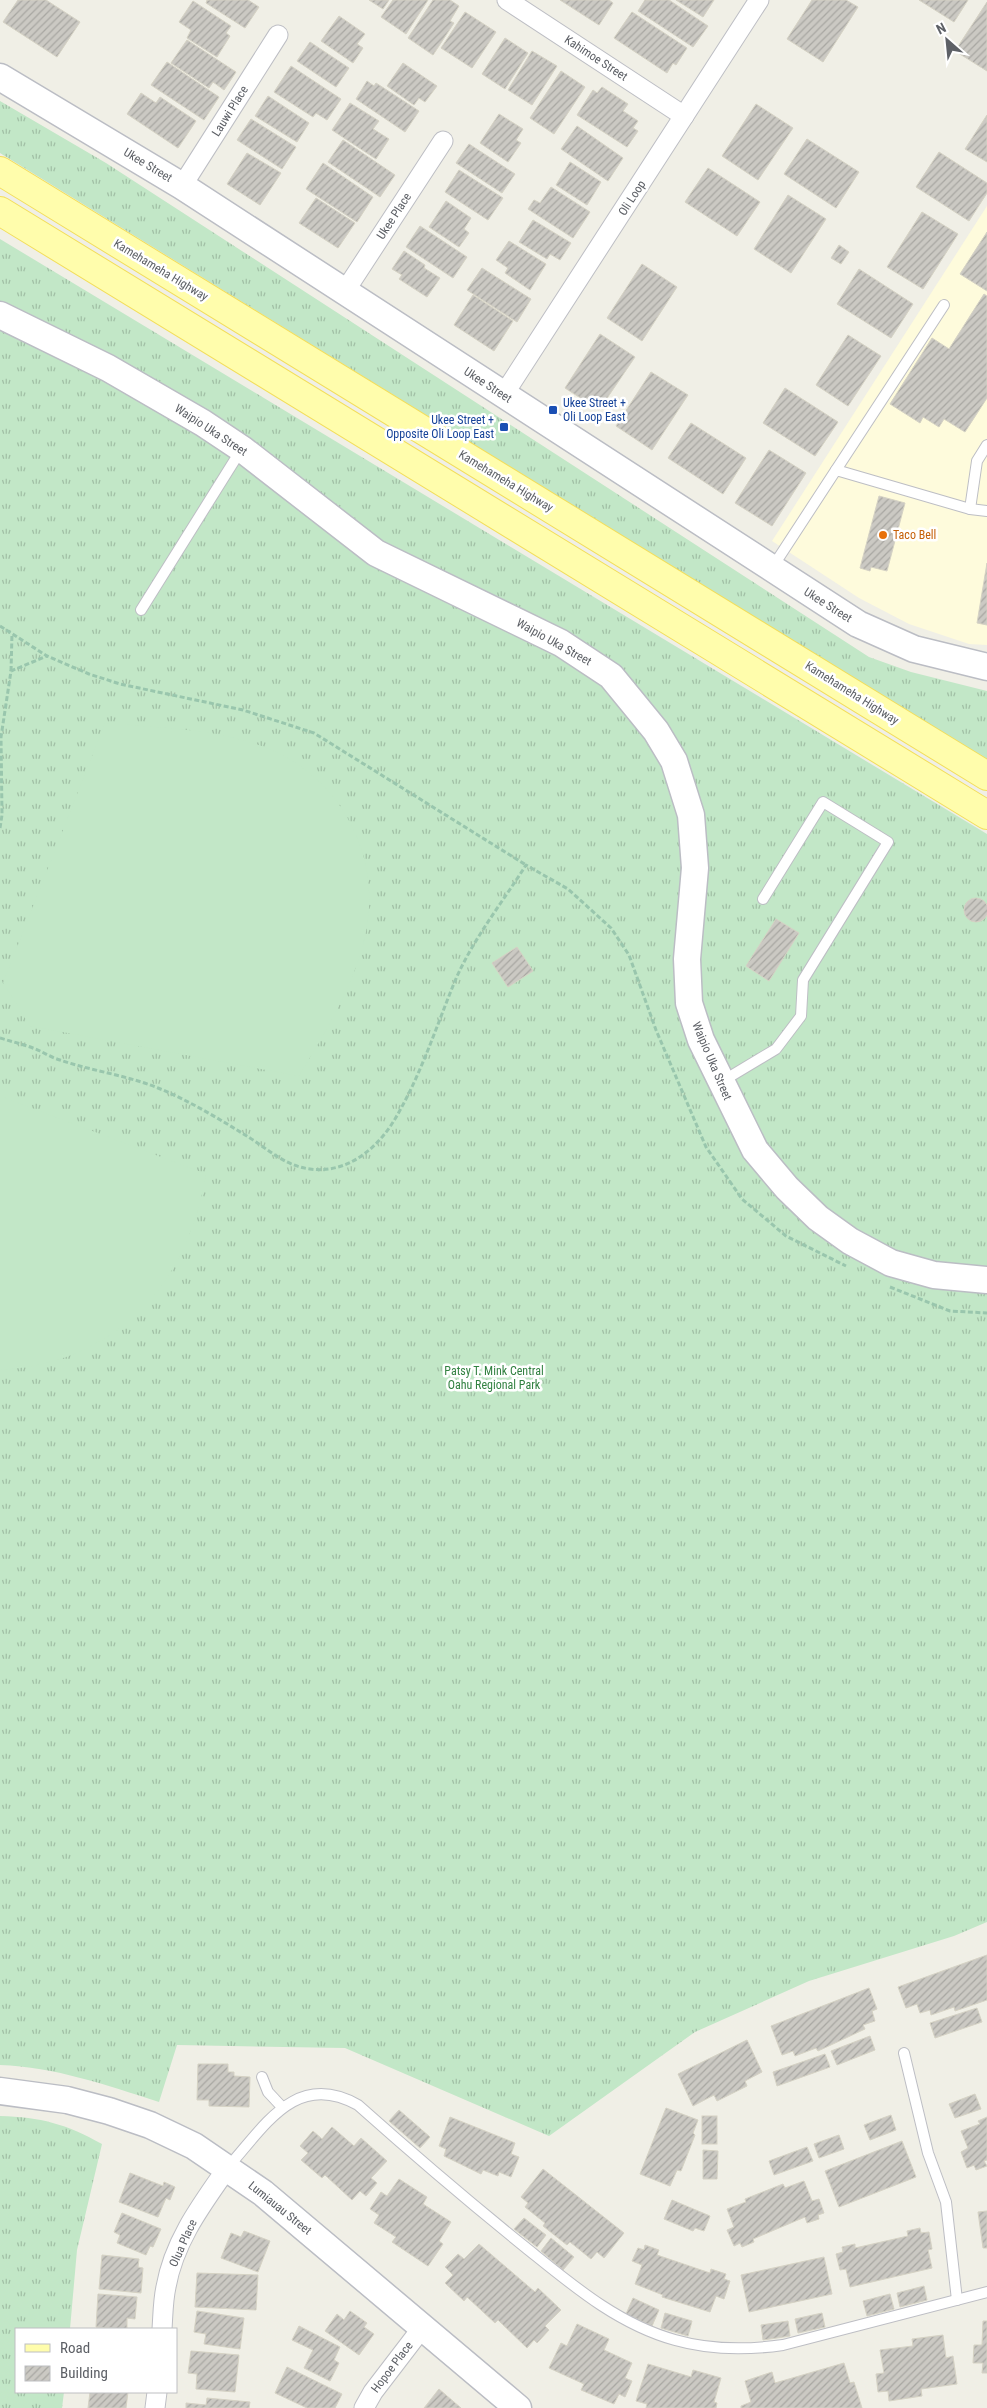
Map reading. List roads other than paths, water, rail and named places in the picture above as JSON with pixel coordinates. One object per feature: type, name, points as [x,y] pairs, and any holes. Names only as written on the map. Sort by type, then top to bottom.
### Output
[{"type":"main road","name":"Kamehameha Highway","points":[[0,171],[987,776]]},
{"type":"main road","points":[[0,211],[987,815]]},
{"type":"street","name":"Oli Loop","points":[[504,394],[759,0]]},
{"type":"street","name":"Kahimoe Street","points":[[514,2],[684,116]]},
{"type":"street","name":"Lauwi Place","points":[[182,186],[278,35]]},
{"type":"street","name":"Ukee Street","points":[[0,77],[182,186],[858,624],[892,640],[936,656],[987,667]]},
{"type":"street","name":"Ukee Place","points":[[345,291],[442,141]]},
{"type":"street","name":"Waipio Uka Street","points":[[0,315],[108,368],[204,424],[242,449],[376,553],[561,643],[611,676],[656,731],[674,761],[691,815],[695,868],[687,959],[689,1003],[701,1040],[720,1083],[755,1150],[787,1188],[818,1218],[850,1241],[891,1263],[934,1275],[987,1280]]},
{"type":"street","name":"Lumiauau Street","points":[[0,2091],[67,2100],[109,2111],[150,2125],[194,2146],[228,2167],[263,2193],[518,2408]]},
{"type":"street","name":"Olua Place","points":[[162,2328],[166,2287],[175,2255],[186,2230],[228,2167]]},
{"type":"street","name":"Hopoe Place","points":[[364,2408],[373,2392],[422,2328]]},
{"type":"street","points":[[156,2408],[157,2393]]},
{"type":"lane","points":[[771,569],[944,305]]},
{"type":"lane","points":[[970,509],[977,461],[987,446]]},
{"type":"lane","points":[[141,610],[242,449]]},
{"type":"lane","points":[[836,470],[970,509],[987,511]]},
{"type":"lane","points":[[720,1083],[776,1049],[801,1016],[803,980],[888,842],[823,802],[763,899]]},
{"type":"lane","points":[[904,2053],[928,2153],[946,2202],[957,2300]]},
{"type":"lane","points":[[262,2076],[268,2092],[282,2106]]},
{"type":"lane","points":[[228,2167],[282,2106],[319,2093],[343,2096],[358,2105],[452,2189],[585,2295],[615,2314],[675,2340],[725,2348],[754,2349],[783,2345],[987,2292]]},
{"type":"place","name":"Ukee Street + Oli Loop East","points":[[553,410]]},
{"type":"place","name":"Ukee Street + Opposite Oli Loop East","points":[[504,427]]},
{"type":"place","name":"Taco Bell","points":[[883,535]]},
{"type":"park label","name":"Patsy T. Mink Central Oahu Regional Park","points":[[494,1378]]}]
